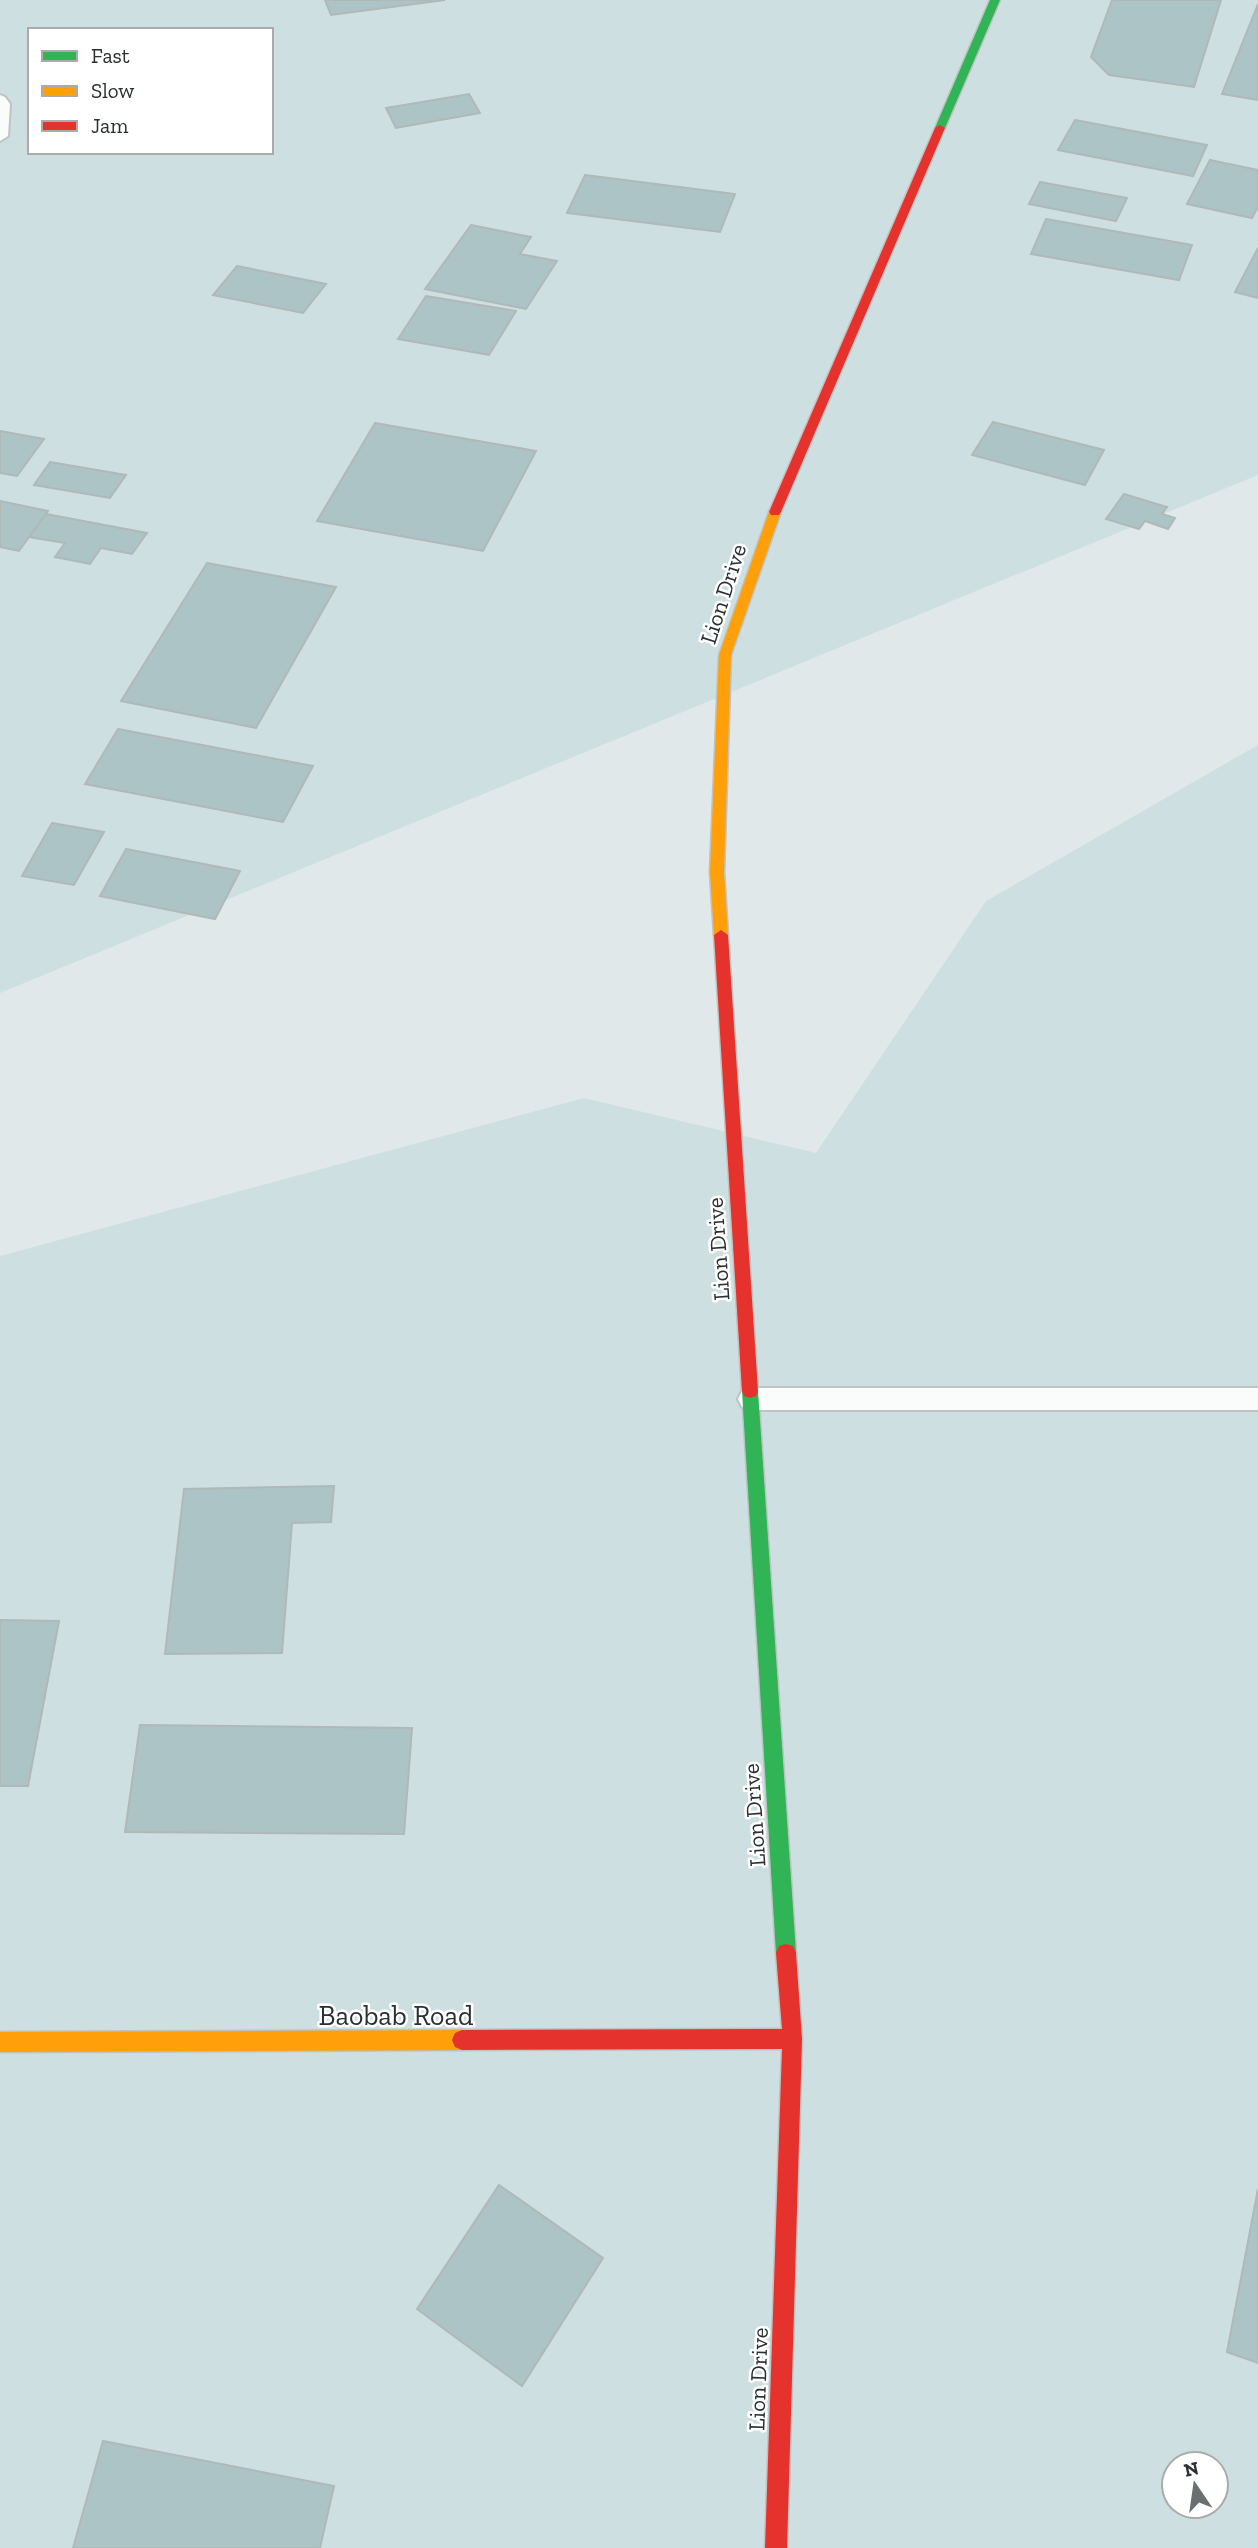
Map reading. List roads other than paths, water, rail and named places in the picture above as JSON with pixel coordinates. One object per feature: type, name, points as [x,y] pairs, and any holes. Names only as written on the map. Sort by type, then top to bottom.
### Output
[{"type":"street","name":"Lion Drive","points":[[776,2548],[792,2039],[717,872],[725,655],[771,521],[995,0]]},
{"type":"street","name":"Baobab Road","points":[[0,2042],[792,2039]]},
{"type":"lane","points":[[0,100],[0,136]]},
{"type":"lane","points":[[751,1399],[1258,1399]]}]
